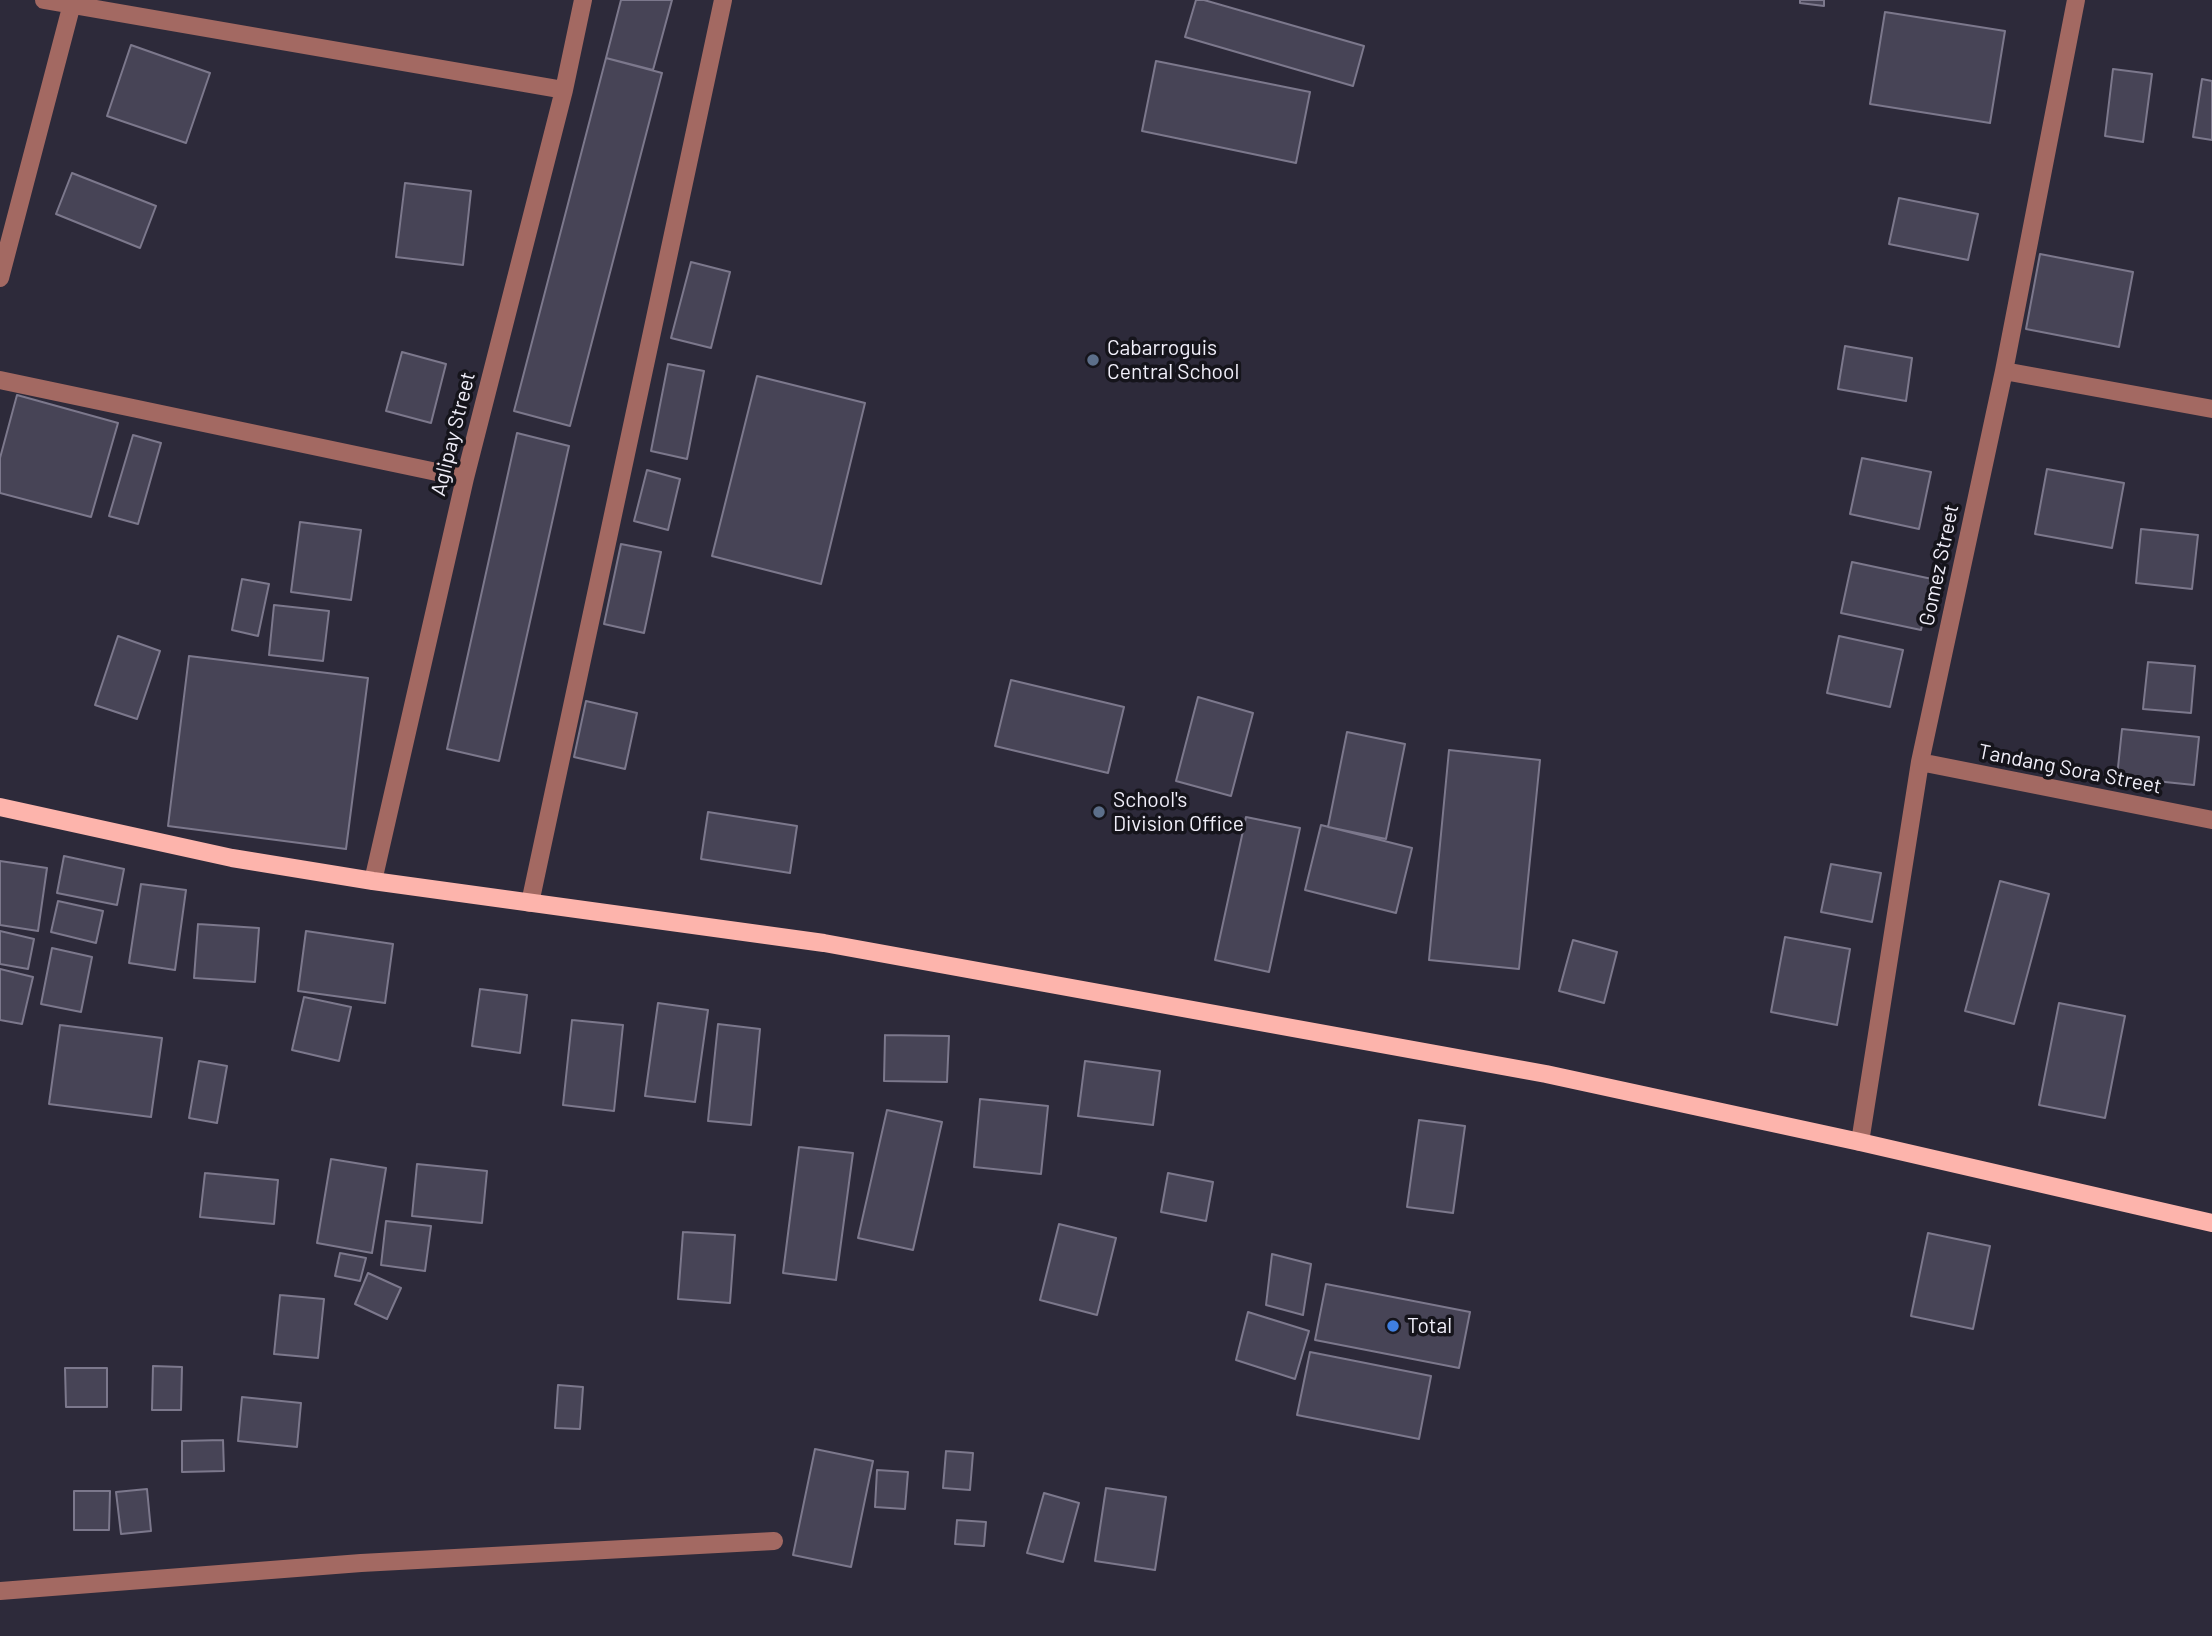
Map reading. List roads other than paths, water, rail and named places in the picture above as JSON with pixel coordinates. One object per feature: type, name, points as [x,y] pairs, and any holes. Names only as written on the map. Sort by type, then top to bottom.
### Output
[{"type":"main road","points":[[0,807],[232,858],[373,881],[824,943],[1546,1074],[1860,1142],[2212,1223]]},
{"type":"street","points":[[44,0],[564,90]]},
{"type":"street","name":"Aglipay Street","points":[[373,881],[465,478],[564,90],[583,0]]},
{"type":"street","points":[[530,903],[723,0]]},
{"type":"street","name":"Gomez Street","points":[[1860,1142],[1920,762],[2004,371],[2076,0]]},
{"type":"street","points":[[0,278],[72,3]]},
{"type":"street","points":[[2004,371],[2212,409]]},
{"type":"street","points":[[0,380],[465,478]]},
{"type":"street","name":"Tandang Sora Street","points":[[1920,762],[2212,820]]},
{"type":"street","points":[[0,1591],[360,1563],[774,1541]]},
{"type":"place","name":"Cabarroguis Central School","points":[[1093,360]]},
{"type":"place","name":"School's Division Office","points":[[1099,812]]},
{"type":"place","name":"Total","points":[[1393,1326]]}]
